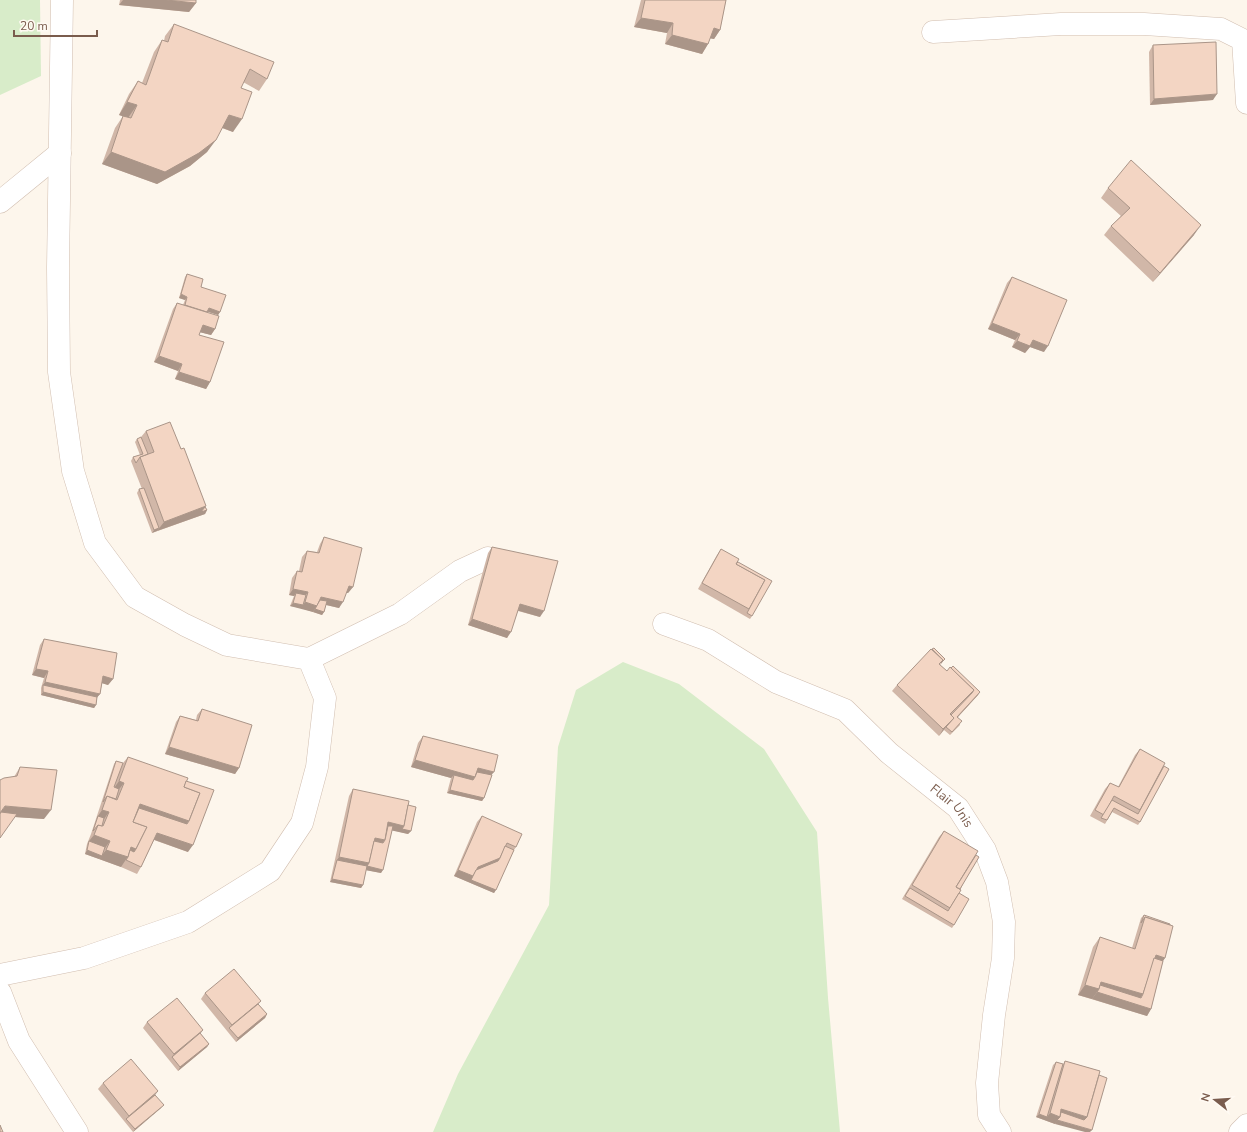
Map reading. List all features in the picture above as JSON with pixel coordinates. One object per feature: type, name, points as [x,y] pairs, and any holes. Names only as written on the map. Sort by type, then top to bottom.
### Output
[{"type":"street","points":[[62,0],[58,268],[59,372],[72,471],[95,543],[135,597],[186,625],[227,645],[309,659],[400,614],[460,572],[488,558]]},
{"type":"street","points":[[933,32],[1061,24],[1144,24],[1221,29],[1242,40],[1247,103]]},
{"type":"street","points":[[0,202],[60,153]]},
{"type":"street","name":"Flair Unis","points":[[664,624],[708,640],[776,682],[845,710],[889,753],[958,808],[985,850],[997,882],[1004,922],[1003,958],[994,1015],[987,1083],[990,1115],[1000,1132]]},
{"type":"street","points":[[0,975],[84,958],[188,922],[270,871],[302,823],[317,766],[325,698],[309,659]]},
{"type":"street","points":[[0,992],[19,1041],[77,1132]]},
{"type":"street","points":[[1240,1132],[1247,1126]]},
{"type":"green space","points":[[0,0],[40,0],[41,76],[0,95]]},
{"type":"green space","points":[[623,662],[679,684],[764,749],[817,832],[828,998],[840,1132],[433,1132],[458,1074],[549,905],[558,747],[576,690]]},
{"type":"building","points":[[166,0],[196,0],[196,3]]},
{"type":"building","points":[[645,0],[726,0],[720,30],[714,28],[708,44],[672,35],[673,23],[641,18]]},
{"type":"building","points":[[174,24],[274,62],[267,79],[250,69],[241,88],[252,92],[242,119],[229,115],[216,140],[199,153],[165,172],[111,152],[123,116],[131,118],[137,105],[127,102],[138,81],[146,85],[162,40],[168,42]]},
{"type":"building","points":[[1216,42],[1217,94],[1154,99],[1153,45]]},
{"type":"building","points":[[1131,160],[1201,225],[1160,273],[1111,226],[1130,208],[1108,188]]},
{"type":"building","points":[[187,274],[203,279],[201,287],[226,295],[220,312],[209,308],[207,312],[185,305],[187,297],[181,294]]},
{"type":"building","points":[[1012,277],[1067,300],[1048,346],[1033,340],[1030,346],[1017,341],[1020,334],[992,323]]},
{"type":"building","points":[[177,303],[219,316],[215,329],[203,325],[199,335],[224,342],[210,382],[179,372],[182,364],[159,356]]},
{"type":"building","points":[[170,422],[181,449],[184,448],[206,506],[164,522],[140,457],[154,452],[146,431]]},
{"type":"building","points":[[141,437],[148,454],[140,457],[136,463],[133,457],[143,454],[137,439]]},
{"type":"building","points":[[144,488],[159,528],[154,530],[139,489]]},
{"type":"building","points":[[205,507],[207,510],[201,512]]},
{"type":"building","points":[[324,537],[362,548],[353,587],[349,586],[343,602],[321,597],[317,606],[305,602],[308,592],[293,589],[297,571],[302,572],[307,551],[319,553]]},
{"type":"building","points":[[492,547],[558,561],[544,611],[520,604],[511,632],[472,619]]},
{"type":"building","points":[[721,549],[739,559],[736,564],[765,580],[749,609],[702,583]]},
{"type":"building","points":[[738,562],[772,581],[752,616],[747,613],[765,580],[736,564]]},
{"type":"building","points":[[296,593],[306,595],[303,605],[293,603]]},
{"type":"building","points":[[320,600],[327,601],[324,612],[315,609]]},
{"type":"building","points":[[44,639],[117,653],[113,679],[103,676],[100,694],[45,682],[48,671],[36,669]]},
{"type":"building","points":[[934,648],[945,659],[941,663],[943,660],[932,649]]},
{"type":"building","points":[[931,649],[943,660],[939,664],[947,671],[950,667],[974,690],[950,714],[954,718],[943,729],[897,685]]},
{"type":"building","points":[[953,666],[980,692],[957,717],[962,721],[952,732],[946,727],[954,718],[951,715],[974,690],[951,668]]},
{"type":"building","points":[[43,685],[97,697],[96,705],[43,692]]},
{"type":"building","points":[[202,709],[252,725],[239,768],[169,747],[180,716],[198,721]]},
{"type":"building","points":[[423,736],[498,755],[494,772],[478,768],[475,777],[415,760]]},
{"type":"building","points":[[1140,749],[1165,763],[1140,810],[1114,796],[1104,815],[1095,810],[1110,783],[1119,787]]},
{"type":"building","points":[[128,757],[188,778],[184,787],[200,793],[189,821],[140,804],[133,822],[147,827],[136,849],[131,847],[128,857],[106,850],[110,841],[94,835],[98,825],[103,826],[109,812],[102,810],[107,796],[117,800],[124,783],[119,781]]},
{"type":"building","points":[[116,761],[123,763],[114,787],[119,789],[116,799],[107,796],[103,802]]},
{"type":"building","points":[[1164,766],[1169,769],[1140,822],[1114,808],[1107,820],[1101,818],[1112,800],[1138,814]]},
{"type":"building","points":[[20,767],[57,770],[51,810],[5,806],[0,813],[0,780],[17,776]]},
{"type":"building","points":[[477,772],[492,775],[484,798],[450,790],[454,775],[473,780]]},
{"type":"building","points":[[186,781],[214,790],[193,845],[157,833],[141,867],[126,860],[130,850],[134,852],[136,849],[147,827],[133,822],[139,808],[187,824],[200,793],[184,787]]},
{"type":"building","points":[[353,789],[409,801],[404,826],[388,822],[385,840],[375,838],[369,863],[339,857]]},
{"type":"building","points":[[408,805],[416,807],[411,831],[402,829],[404,826]]},
{"type":"building","points":[[1,812],[17,814],[0,838],[0,814]]},
{"type":"building","points":[[98,816],[104,818],[102,826],[98,825],[93,831]]},
{"type":"building","points":[[482,816],[522,834],[516,847],[507,843],[500,858],[478,867],[473,876],[458,870]]},
{"type":"building","points":[[388,826],[393,826],[383,870],[367,866],[374,841],[383,843]]},
{"type":"building","points":[[944,831],[978,851],[956,887],[961,890],[950,908],[912,885]]},
{"type":"building","points":[[89,841],[105,847],[102,856],[87,850]]},
{"type":"building","points":[[505,846],[514,850],[496,890],[471,880],[476,870],[498,861]]},
{"type":"building","points":[[976,855],[979,857],[960,889],[956,887]]},
{"type":"building","points":[[337,860],[367,866],[363,885],[332,879]]},
{"type":"building","points":[[910,888],[948,911],[959,893],[969,899],[954,925],[905,896]]},
{"type":"building","points":[[1144,915],[1170,925],[1145,917],[1141,923]]},
{"type":"building","points":[[1145,917],[1173,926],[1165,958],[1156,955],[1143,994],[1101,982],[1099,989],[1085,985],[1100,937],[1135,949]]},
{"type":"building","points":[[1154,958],[1163,961],[1151,1009],[1097,992],[1100,985],[1141,998]]},
{"type":"building","points":[[234,969],[261,1001],[232,1025],[205,993]]},
{"type":"building","points":[[177,998],[203,1030],[174,1054],[147,1022]]},
{"type":"building","points":[[258,1004],[267,1014],[238,1038],[229,1028]]},
{"type":"building","points":[[200,1033],[209,1044],[180,1067],[172,1057]]},
{"type":"building","points":[[131,1059],[158,1091],[129,1116],[103,1083]]},
{"type":"building","points":[[1065,1061],[1100,1071],[1087,1117],[1061,1109],[1060,1117],[1050,1113]]},
{"type":"building","points":[[1056,1062],[1063,1064],[1047,1117],[1039,1114]]},
{"type":"building","points":[[1099,1075],[1107,1078],[1092,1130],[1057,1120],[1060,1117],[1061,1112],[1084,1120],[1087,1117]]},
{"type":"building","points":[[155,1095],[164,1105],[135,1129],[126,1119]]},
{"type":"building","points":[[0,1125],[3,1132],[0,1132]]}]
